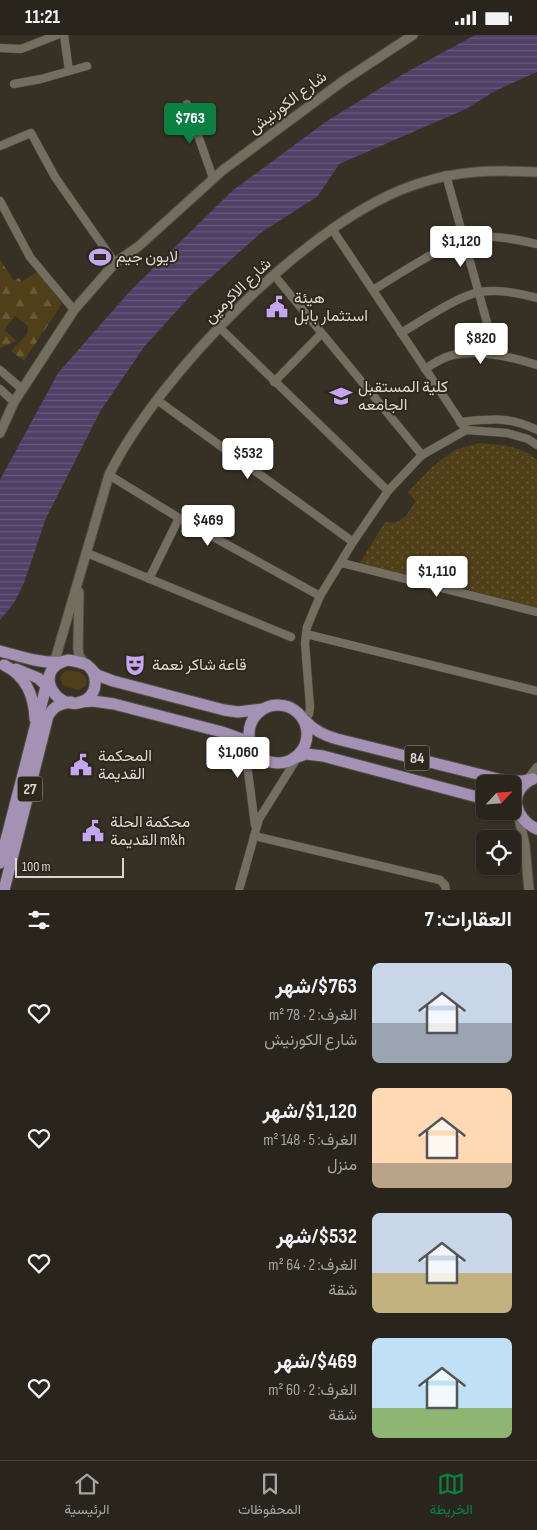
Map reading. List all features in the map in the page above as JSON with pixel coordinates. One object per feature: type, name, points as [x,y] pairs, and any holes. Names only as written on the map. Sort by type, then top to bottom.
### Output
[{"type":"main road","name":"84","points":[[2,651],[37,661],[53,675],[61,700],[114,704],[234,735],[250,746],[261,757],[272,762],[284,763],[297,756],[312,754],[476,797]]},
{"type":"main road","name":"84","points":[[2,664],[38,678],[53,675],[68,660],[88,667],[98,675],[112,681],[238,713],[264,709],[270,706],[290,707],[299,713],[312,729],[337,739],[506,781],[530,781]]},
{"type":"main road","points":[[2,664],[16,671],[27,686],[34,713],[34,730]]},
{"type":"main road","points":[[75,702],[91,694],[94,688],[95,681],[88,667]]},
{"type":"main road","name":"27","points":[[0,863],[34,730],[53,675]]},
{"type":"main road","name":"27","points":[[4,890],[48,716],[57,705],[75,702]]},
{"type":"main road","points":[[250,746],[250,728],[254,718],[264,709]]},
{"type":"main road","points":[[297,756],[305,745],[307,736],[305,721]]},
{"type":"main road","points":[[521,790],[530,781]]},
{"type":"main road","points":[[521,817],[527,825],[537,829]]},
{"type":"street","points":[[0,48],[21,49],[57,35]]},
{"type":"street","points":[[64,35],[69,71]]},
{"type":"street","name":"شارع الكورنيش","points":[[0,433],[14,402],[74,310],[115,263],[139,246],[213,178],[343,81],[413,35]]},
{"type":"street","points":[[14,84],[41,79],[87,66]]},
{"type":"street","points":[[187,104],[213,178]]},
{"type":"street","points":[[0,146],[31,133],[55,177],[115,263]]},
{"type":"street","name":"شارع الاكرمين","points":[[53,675],[109,475],[126,444],[172,380],[220,328],[274,275],[332,229],[394,193],[446,175],[472,171],[537,172]]},
{"type":"street","points":[[446,175],[496,355]]},
{"type":"street","points":[[0,201],[30,257],[74,310]]},
{"type":"street","points":[[332,229],[466,430]]},
{"type":"street","points":[[373,291],[441,251],[464,241],[491,237],[537,244]]},
{"type":"street","points":[[274,275],[422,455]]},
{"type":"street","points":[[401,333],[452,304],[479,292],[502,291],[537,298]]},
{"type":"street","points":[[220,328],[388,491]]},
{"type":"street","points":[[274,382],[321,334]]},
{"type":"street","points":[[425,369],[451,355],[477,353],[496,355],[537,365]]},
{"type":"street","points":[[0,370],[22,389]]},
{"type":"street","points":[[0,389],[14,402]]},
{"type":"street","points":[[157,400],[353,542]]},
{"type":"street","points":[[460,422],[487,419],[511,420],[537,430]]},
{"type":"street","points":[[305,721],[310,707],[306,633],[320,596],[342,563],[353,542],[388,491],[422,455],[466,430],[507,433],[528,439],[537,445]]},
{"type":"street","points":[[109,475],[179,518],[320,596]]},
{"type":"street","points":[[148,579],[179,518]]},
{"type":"street","points":[[87,553],[291,637]]},
{"type":"street","points":[[342,563],[537,612]]},
{"type":"street","name":"شارع الاكرمين","points":[[80,576],[78,648],[79,656],[88,667]]},
{"type":"street","points":[[306,633],[537,691]]},
{"type":"street","points":[[250,746],[247,763],[255,833]]},
{"type":"street","points":[[239,890],[255,833],[267,806],[297,756]]},
{"type":"street","points":[[530,781],[537,767]]},
{"type":"street","points":[[519,820],[525,846],[529,890]]},
{"type":"street","points":[[255,833],[440,880],[445,885],[446,890]]},
{"type":"green space","points":[[0,260],[14,280],[19,278],[22,282],[38,271],[62,304],[24,361],[11,351],[27,334],[28,326],[15,316],[4,330],[17,341],[0,348]]},
{"type":"green space","points":[[479,443],[502,445],[524,451],[537,460],[537,607],[360,563],[385,522],[396,522],[407,514],[416,501],[408,492],[432,467],[455,450]]},
{"type":"green space","points":[[66,671],[75,671],[83,674],[87,679],[86,686],[78,690],[63,685],[60,678]]},
{"type":"shaded area","points":[[475,35],[537,35],[537,72],[495,91],[466,109],[339,164],[318,196],[262,232],[191,295],[144,347],[101,410],[46,518],[24,583],[14,603],[0,620],[0,480],[58,373],[131,290],[232,191],[327,121],[405,73]]},
{"type":"place","name":"لايون جيم","points":[[100,257]]},
{"type":"place","name":"هيئة استثمار بابل","points":[[277,307]]},
{"type":"place","name":"كلية المستقبل الجامعه","points":[[341,396]]},
{"type":"place","name":"قاعة شاكر نعمة","points":[[135,665]]},
{"type":"place","name":"المحكمة القديمة","points":[[81,765]]},
{"type":"place","name":"محكمة الحلة القديمة m&h","points":[[93,831]]}]
